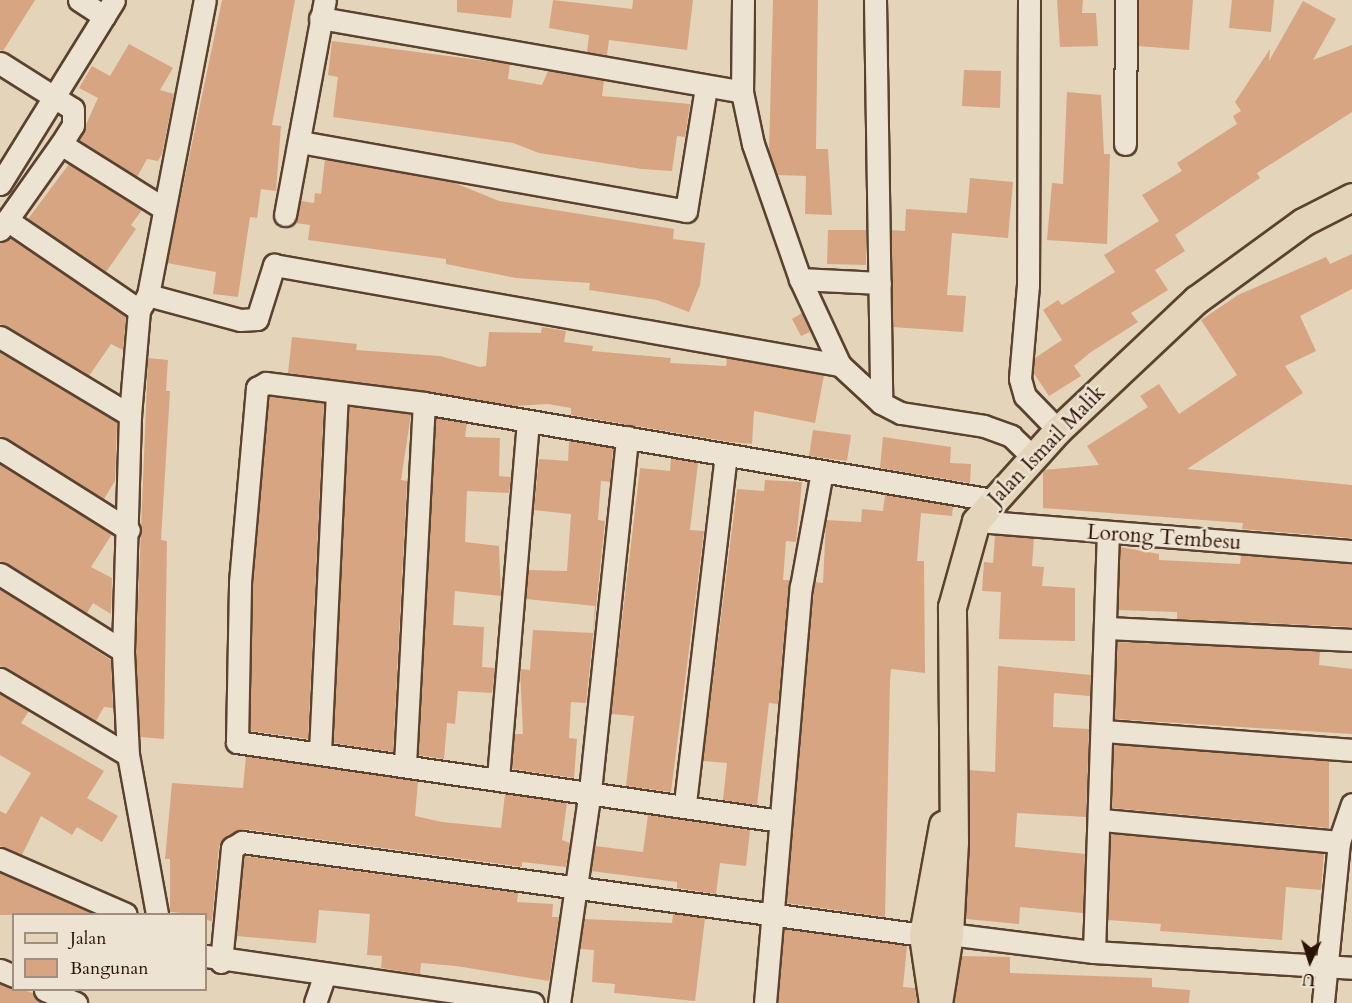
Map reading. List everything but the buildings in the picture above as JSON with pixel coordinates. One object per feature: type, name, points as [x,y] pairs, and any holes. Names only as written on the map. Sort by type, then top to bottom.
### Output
[{"type":"main road","name":"Jalan Ismail Malik","points":[[933,1003],[937,840],[949,810],[952,607],[976,521],[992,500],[1058,430],[1236,266],[1352,197]]},
{"type":"main road","name":"Jalan Ismail Malik","points":[[936,935],[938,1003]]},
{"type":"street","points":[[1,182],[109,8],[79,0]]},
{"type":"street","points":[[157,913],[128,755],[123,651],[129,530],[130,415],[143,302],[205,0]]},
{"type":"street","points":[[743,0],[742,92],[753,144],[800,279],[840,365],[881,403],[901,413],[984,426],[1011,436],[1033,457]]},
{"type":"street","points":[[875,0],[881,403]]},
{"type":"street","points":[[1029,0],[1028,285],[1020,378],[1025,396],[1058,430]]},
{"type":"street","points":[[1125,144],[1126,0]]},
{"type":"street","points":[[285,215],[300,142],[322,9],[706,87],[742,92]]},
{"type":"street","points":[[0,63],[73,109],[75,117],[61,144],[3,225],[143,302],[240,320],[257,319],[274,265],[840,365]]},
{"type":"street","points":[[300,142],[686,211],[706,87]]},
{"type":"street","points":[[61,144],[163,208]]},
{"type":"street","points":[[800,279],[880,282]]},
{"type":"street","points":[[0,337],[130,415]]},
{"type":"street","points":[[780,821],[685,803],[237,742],[240,582],[257,388],[266,383],[337,394],[424,403],[528,424],[627,437],[992,500]]},
{"type":"street","points":[[320,752],[337,394]]},
{"type":"street","points":[[405,764],[424,403]]},
{"type":"street","points":[[498,778],[528,424]]},
{"type":"street","points":[[559,1003],[574,886],[590,791],[627,437]]},
{"type":"street","points":[[0,448],[129,530]]},
{"type":"street","points":[[685,803],[726,455]]},
{"type":"street","points":[[765,1003],[801,587],[822,472]]},
{"type":"street","name":"Lorong Tembesu","points":[[976,521],[1108,534],[1352,551]]},
{"type":"street","points":[[1094,952],[1105,731],[1108,534]]},
{"type":"street","points":[[0,574],[123,651]]},
{"type":"street","points":[[1108,628],[1352,640]]},
{"type":"street","points":[[0,679],[128,755]]},
{"type":"street","points":[[1105,731],[1352,750]]},
{"type":"street","points":[[1323,1003],[1324,969],[1339,842],[1352,804]]},
{"type":"street","points":[[1102,820],[1339,842]]},
{"type":"street","points":[[533,1003],[324,977],[213,959],[232,848],[242,842],[574,886],[771,918],[1094,952],[1324,969],[1352,968]]},
{"type":"street","points":[[0,859],[115,912]]},
{"type":"street","points":[[315,1003],[324,977]]}]
